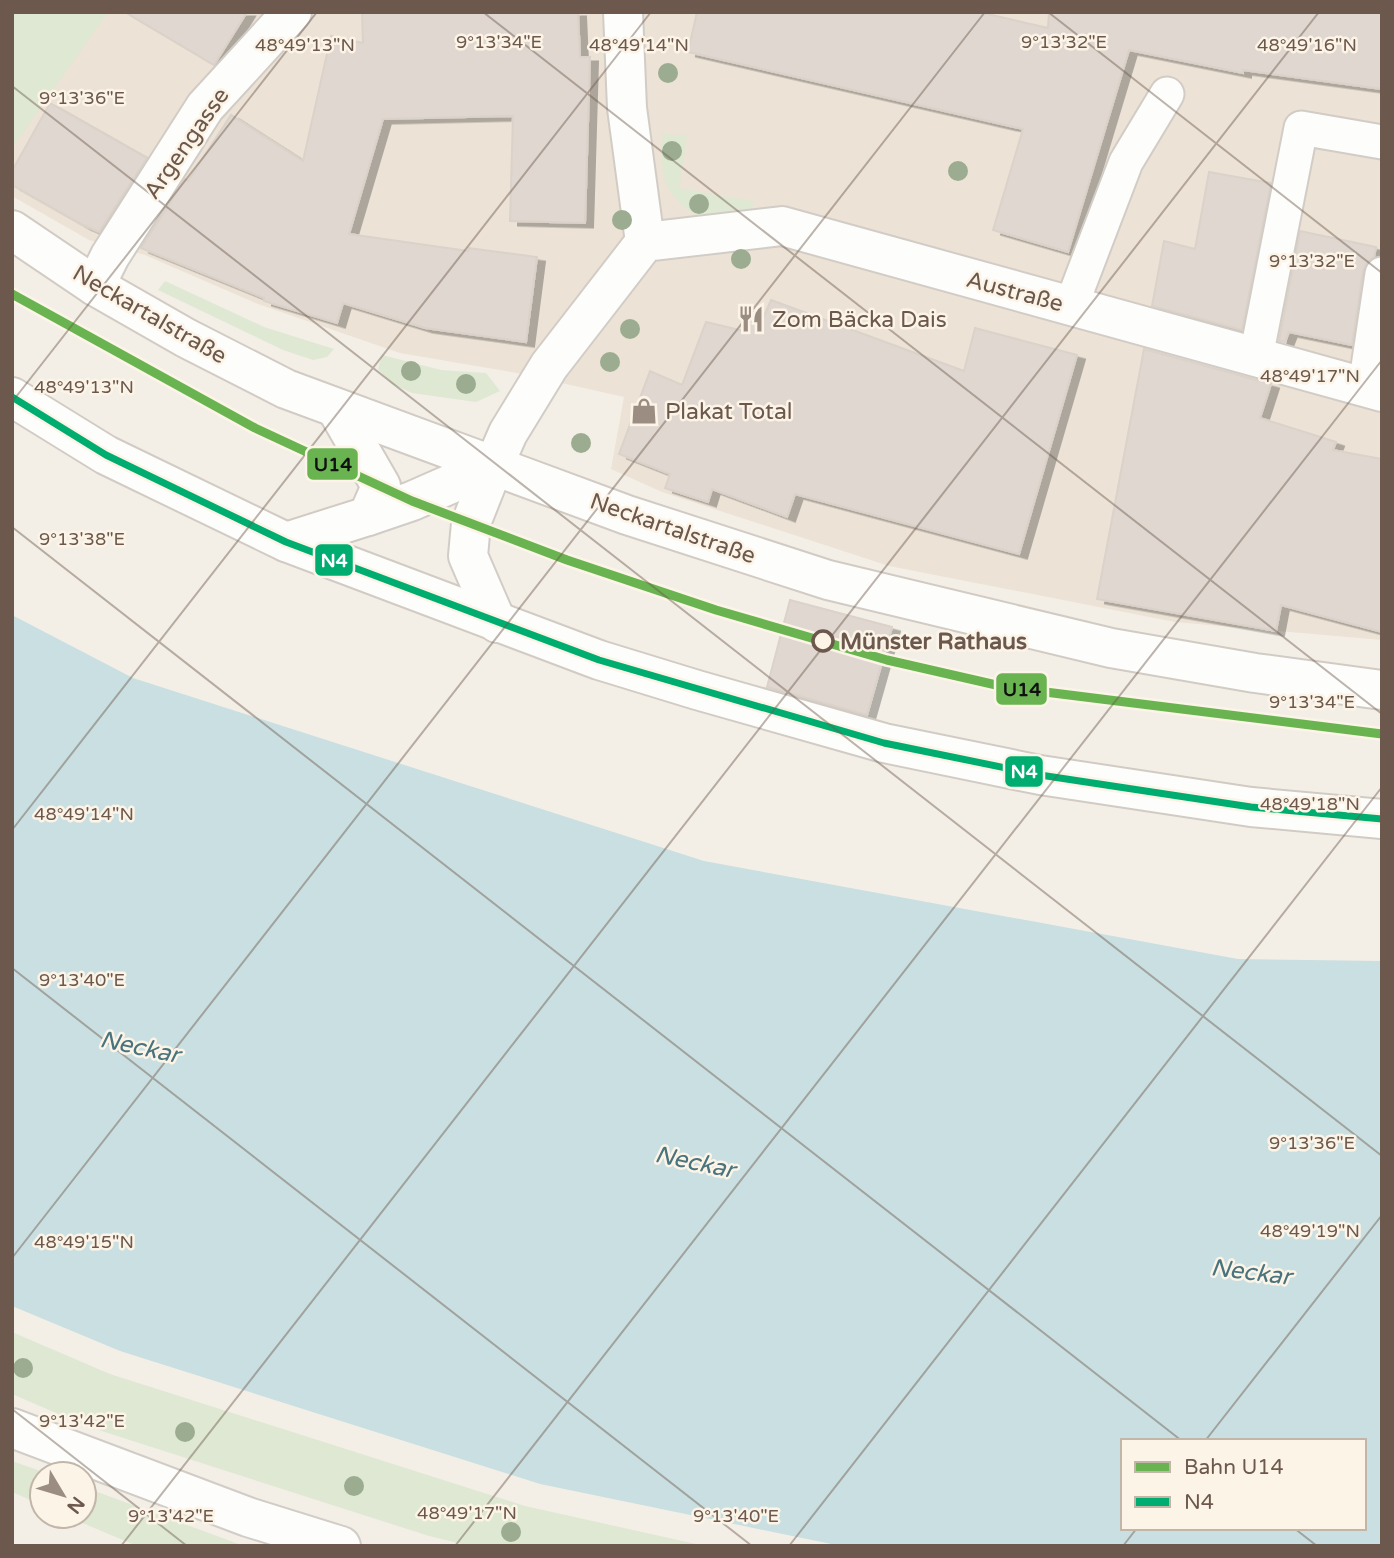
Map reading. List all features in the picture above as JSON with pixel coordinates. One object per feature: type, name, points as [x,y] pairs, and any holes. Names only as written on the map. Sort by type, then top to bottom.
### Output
[{"type":"main road","name":"Argengasse","points":[[95,286],[110,256],[205,107],[292,12]]},
{"type":"main road","points":[[497,623],[468,556],[471,523],[494,465],[533,389],[645,242],[626,108],[623,12]]},
{"type":"main road","name":"Austraße","points":[[645,242],[782,226],[1374,389]]},
{"type":"main road","name":"Neckartalstraße","points":[[12,230],[95,286],[186,338],[286,389],[627,515],[828,580],[1111,648],[1255,673],[1382,690]]},
{"type":"main road","points":[[12,397],[106,455],[286,542],[599,660],[884,743],[1054,778],[1251,807],[1382,819]]},
{"type":"main road","points":[[336,408],[381,485],[368,516]]},
{"type":"main road","points":[[286,542],[412,501],[494,465]]},
{"type":"main road","points":[[12,1427],[248,1517],[341,1546]]},
{"type":"lane","points":[[1071,306],[1126,162],[1167,94]]},
{"type":"lane","points":[[1256,357],[1301,128],[1382,142]]},
{"type":"lane","points":[[1374,389],[1382,274]]},
{"type":"shaded area","points":[[12,12],[1382,12],[1382,640],[1175,622],[889,566],[662,492],[611,469],[624,397],[517,373],[400,353],[258,304],[145,255],[89,240],[12,196]]},
{"type":"green space","points":[[12,12],[108,12],[12,148]]},
{"type":"green space","points":[[663,132],[687,136],[679,188],[756,202],[744,216],[712,224],[684,207],[675,198],[664,177]]},
{"type":"green space","points":[[165,281],[264,327],[334,349],[327,357],[313,360],[283,350],[158,290]]},
{"type":"green space","points":[[382,355],[441,370],[486,373],[500,391],[476,402],[412,393],[392,384],[378,369]]},
{"type":"green space","points":[[12,1332],[110,1374],[525,1506],[705,1546],[470,1546],[429,1536],[86,1426],[12,1394]]},
{"type":"green space","points":[[12,1461],[28,1467],[28,1499],[12,1492]]},
{"type":"green space","points":[[98,1492],[244,1546],[137,1546],[98,1530]]},
{"type":"water","name":"Neckar","points":[[12,615],[133,678],[704,861],[1238,959],[1382,961],[1382,1546],[841,1546],[540,1484],[120,1351],[12,1306]]},
{"type":"building","points":[[125,12],[247,12],[214,65]]},
{"type":"building","points":[[362,12],[578,12],[580,57],[590,57],[585,223],[510,221],[513,116],[383,119],[349,234],[468,251],[469,248],[537,257],[526,342],[425,328],[343,303],[337,323],[264,301],[264,298],[141,248],[185,179],[188,181],[231,115],[303,161],[331,36],[363,43]]},
{"type":"building","points":[[697,12],[979,12],[1048,28],[1049,12],[1382,12],[1382,89],[1243,70],[1243,73],[1129,50],[1068,252],[993,230],[1023,129],[688,52]]},
{"type":"building","points":[[50,103],[147,158],[99,232],[12,185],[12,171]]},
{"type":"building","points":[[1209,172],[1271,183],[1242,330],[1152,306],[1164,241],[1195,249]]},
{"type":"building","points":[[1300,231],[1376,247],[1374,257],[1363,271],[1352,345],[1289,332],[1285,342],[1279,341]]},
{"type":"building","points":[[771,300],[964,371],[975,328],[1077,355],[1019,554],[795,494],[787,517],[712,489],[708,502],[665,488],[670,474],[619,454],[650,371],[682,385],[706,322],[748,332],[753,312],[764,316]]},
{"type":"building","points":[[1144,349],[1271,384],[1260,418],[1336,442],[1333,450],[1382,459],[1382,632],[1281,605],[1276,631],[1097,599]]},
{"type":"building","points":[[790,600],[892,627],[867,715],[767,687]]},
{"type":"rail line","name":"U14","points":[[12,294],[255,428],[412,501],[567,560],[716,610],[887,660],[1005,687],[1382,734]]},
{"type":"transit line","name":"N4","points":[[12,397],[106,455],[286,542],[599,660],[884,743],[1040,775],[1251,807],[1382,819]]},
{"type":"place","name":"Zom Bäcka Dais","points":[[751,319]]},
{"type":"place","name":"Plakat Total","points":[[644,411]]},
{"type":"place","name":"Münster Rathaus","points":[[823,641]]}]
